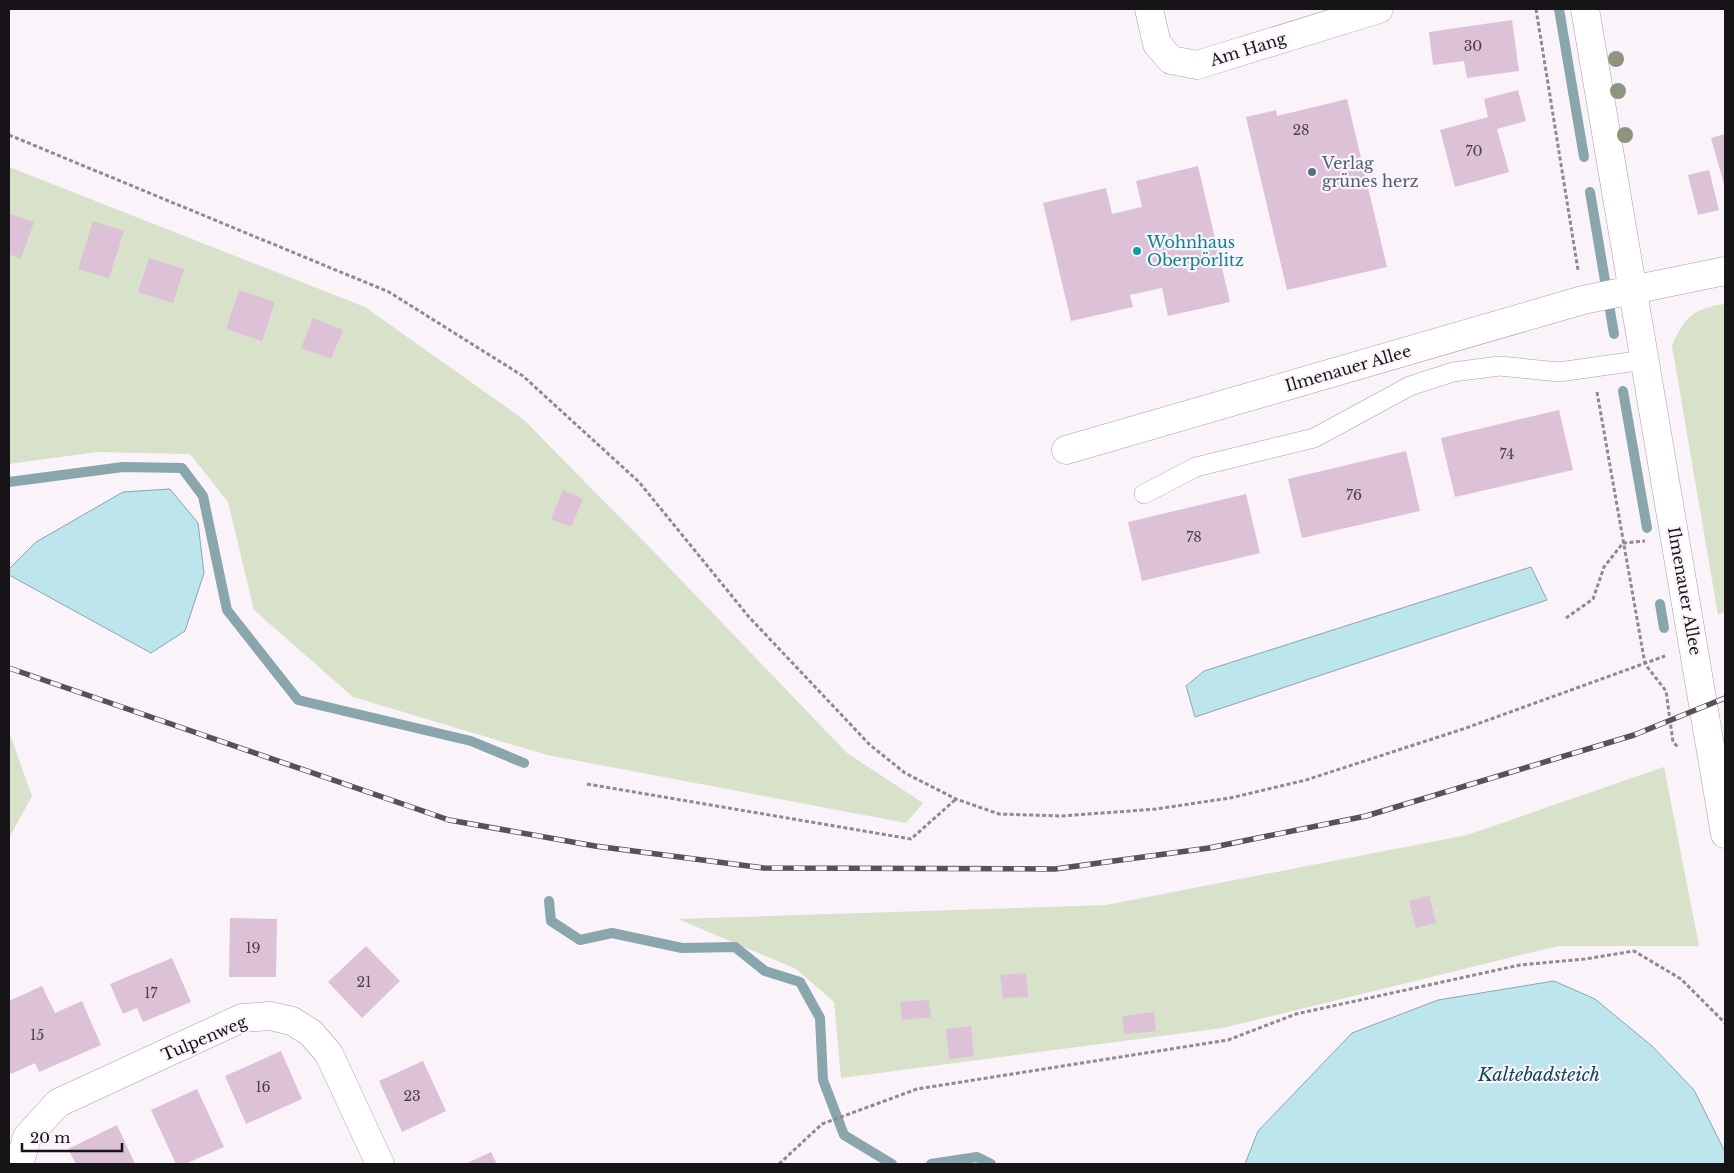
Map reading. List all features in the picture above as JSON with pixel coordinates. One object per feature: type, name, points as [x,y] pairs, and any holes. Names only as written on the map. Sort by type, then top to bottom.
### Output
[{"type":"street","name":"Am Hang","points":[[1149,9],[1158,44],[1171,60],[1196,65],[1379,9]]},
{"type":"street","name":"Ilmenauer Allee","points":[[1584,9],[1725,834]]},
{"type":"street","points":[[1632,289],[1725,272]]},
{"type":"street","name":"Ilmenauer Allee","points":[[1066,450],[1582,300],[1632,289]]},
{"type":"street","name":"Tulpenweg","points":[[19,1164],[27,1136],[58,1103],[242,1018],[270,1016],[292,1021],[311,1033],[329,1054],[380,1164]]},
{"type":"lane","points":[[1144,494],[1196,467],[1314,438],[1410,386],[1453,372],[1500,366],[1559,372],[1644,360]]},
{"type":"path","points":[[1536,9],[1582,300]]},
{"type":"path","points":[[9,135],[389,292],[523,376],[639,482],[749,617],[870,744],[905,773],[956,799],[999,814],[1062,816],[1156,809],[1230,798],[1306,780],[1466,728],[1645,664]]},
{"type":"path","points":[[1593,367],[1645,664],[1666,691],[1670,722]]},
{"type":"path","points":[[1566,618],[1593,599],[1604,566],[1623,543],[1675,537]]},
{"type":"path","points":[[587,784],[911,839],[956,799]]},
{"type":"path","points":[[778,1164],[822,1124],[917,1089],[1228,1040],[1296,1014],[1520,965],[1585,959],[1634,951],[1681,978],[1725,1023]]},
{"type":"green space","points":[[9,167],[365,307],[523,419],[659,557],[847,753],[923,803],[906,823],[547,755],[353,697],[254,610],[228,502],[190,454],[97,452],[9,464]]},
{"type":"green space","points":[[1725,304],[1725,611],[1718,615],[1672,346],[1681,328],[1691,316],[1705,308]]},
{"type":"green space","points":[[9,736],[11,737],[32,796],[9,838]]},
{"type":"green space","points":[[1664,767],[1699,946],[1558,946],[1223,1028],[841,1078],[834,1002],[796,969],[678,919],[1106,905],[1467,835]]},
{"type":"water","points":[[170,489],[198,523],[204,573],[185,631],[151,653],[9,575],[9,569],[36,542],[123,492]]},
{"type":"water","points":[[1531,567],[1547,600],[1195,717],[1186,686],[1204,671]]},
{"type":"water","name":"Kaltebadsteich","points":[[1554,981],[1595,999],[1652,1046],[1694,1090],[1725,1152],[1725,1164],[1245,1164],[1258,1131],[1352,1033],[1438,1000]]},
{"type":"building","points":[[1512,20],[1519,71],[1467,78],[1464,61],[1433,65],[1429,32]]},
{"type":"building","points":[[1518,90],[1526,121],[1497,129],[1509,172],[1455,187],[1440,130],[1488,117],[1484,99]]},
{"type":"building","points":[[1347,99],[1387,267],[1287,290],[1246,117],[1276,110],[1277,116]]},
{"type":"building","points":[[1725,134],[1725,188],[1711,138]]},
{"type":"building","name":"Wohnhaus Oberpörlitz","points":[[1198,166],[1230,302],[1168,316],[1162,288],[1130,295],[1133,307],[1071,321],[1043,203],[1106,188],[1112,214],[1142,207],[1136,181]]},
{"type":"building","points":[[1709,170],[1719,210],[1698,215],[1688,175]]},
{"type":"building","points":[[9,214],[34,222],[21,259],[9,254]]},
{"type":"building","points":[[93,221],[124,231],[109,278],[78,269]]},
{"type":"building","points":[[149,258],[184,269],[173,303],[138,292]]},
{"type":"building","points":[[239,290],[275,302],[262,341],[226,329]]},
{"type":"building","points":[[313,318],[343,330],[331,359],[301,348]]},
{"type":"building","points":[[1559,410],[1573,470],[1455,497],[1441,438]]},
{"type":"building","points":[[1406,451],[1420,511],[1302,538],[1288,479]]},
{"type":"building","points":[[563,490],[583,499],[571,527],[551,519]]},
{"type":"building","points":[[1246,494],[1260,553],[1142,581],[1128,522]]},
{"type":"building","points":[[1429,896],[1436,923],[1416,928],[1409,901]]},
{"type":"building","points":[[230,918],[277,919],[276,977],[229,977]]},
{"type":"building","points":[[366,946],[400,981],[362,1018],[328,982]]},
{"type":"building","points":[[172,958],[191,1002],[143,1022],[137,1008],[123,1014],[110,984]]},
{"type":"building","points":[[1026,973],[1028,997],[1003,998],[1000,975]]},
{"type":"building","points":[[42,986],[55,1013],[82,1001],[101,1045],[39,1072],[35,1063],[11,1074],[9,1068],[9,1001]]},
{"type":"building","points":[[929,1000],[931,1017],[902,1020],[900,1002]]},
{"type":"building","points":[[1154,1012],[1156,1031],[1124,1034],[1122,1016]]},
{"type":"building","points":[[971,1026],[974,1056],[949,1059],[946,1029]]},
{"type":"building","points":[[281,1051],[302,1099],[246,1124],[225,1076]]},
{"type":"building","points":[[423,1061],[446,1111],[402,1132],[379,1081]]},
{"type":"building","points":[[197,1089],[224,1147],[185,1164],[176,1164],[151,1110]]},
{"type":"building","points":[[117,1125],[135,1164],[76,1164],[68,1149]]},
{"type":"building","points":[[491,1152],[497,1164],[465,1164]]},
{"type":"waterway","points":[[1559,9],[1584,157]]},
{"type":"waterway","points":[[1590,192],[1614,334]]},
{"type":"waterway","points":[[1623,391],[1647,528]]},
{"type":"waterway","points":[[9,482],[123,467],[182,468],[203,496],[227,610],[298,700],[471,741],[524,763]]},
{"type":"waterway","points":[[1660,604],[1664,628]]},
{"type":"waterway","points":[[549,901],[551,921],[580,940],[612,933],[682,948],[735,947],[765,971],[800,982],[820,1018],[823,1080],[844,1135],[892,1164]]},
{"type":"waterway","points":[[931,1164],[977,1157],[991,1164]]},
{"type":"railway","points":[[9,668],[449,820],[595,846],[764,868],[1055,869],[1209,848],[1366,816],[1634,735],[1725,698]]},
{"type":"place","name":"Verlag grünes herz","points":[[1312,172]]},
{"type":"place","name":"Wohnhaus Oberpörlitz","points":[[1137,251]]}]
